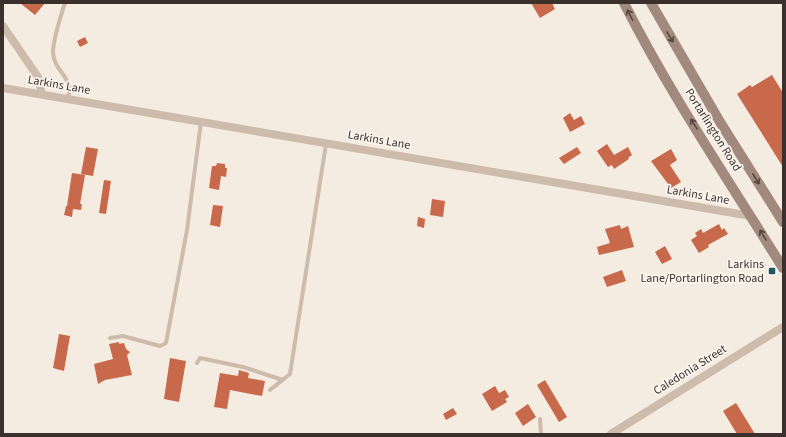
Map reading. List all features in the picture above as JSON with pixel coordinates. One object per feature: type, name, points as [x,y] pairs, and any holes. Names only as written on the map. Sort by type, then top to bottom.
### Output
[{"type":"main road","name":"Portarlington Road","points":[[624,3],[642,39],[783,268]]},
{"type":"main road","name":"Portarlington Road","points":[[651,3],[720,122],[783,222]]},
{"type":"street","points":[[3,26],[38,77],[42,94]]},
{"type":"street","name":"Larkins Lane","points":[[3,88],[751,216]]},
{"type":"street","name":"Caledonia Street","points":[[610,434],[783,327]]},
{"type":"lane","points":[[65,3],[53,52],[58,68],[69,82],[68,99]]},
{"type":"lane","points":[[110,338],[123,336],[160,346],[166,343],[187,230],[202,122]]},
{"type":"lane","points":[[270,390],[290,374],[326,144]]},
{"type":"lane","points":[[197,363],[200,358],[244,367],[283,380]]},
{"type":"lane","points":[[540,419],[541,434]]},
{"type":"building","points":[[20,3],[45,3],[35,15]]},
{"type":"building","points":[[531,3],[552,3],[555,9],[540,18]]},
{"type":"building","points":[[85,37],[88,43],[80,47],[77,41]]},
{"type":"building","points":[[772,75],[783,93],[783,167],[737,94],[750,85],[752,87]]},
{"type":"building","points":[[570,113],[574,120],[581,116],[585,124],[570,132],[563,118]]},
{"type":"building","points":[[607,144],[614,155],[628,147],[632,155],[628,158],[629,159],[614,169],[612,165],[608,167],[597,151]]},
{"type":"building","points":[[86,147],[98,149],[93,176],[81,174]]},
{"type":"building","points":[[577,147],[581,153],[564,164],[559,158]]},
{"type":"building","points":[[671,149],[677,160],[670,165],[681,182],[671,188],[651,161]]},
{"type":"building","points":[[217,163],[225,164],[225,168],[227,168],[226,177],[221,176],[219,190],[209,188],[212,166],[216,166]]},
{"type":"building","points":[[72,173],[85,175],[80,204],[82,204],[81,210],[73,209],[72,217],[64,215],[67,206]]},
{"type":"building","points":[[104,180],[111,181],[106,214],[99,213]]},
{"type":"building","points":[[432,199],[445,201],[443,217],[430,215]]},
{"type":"building","points":[[213,205],[223,206],[220,227],[210,225]]},
{"type":"building","points":[[418,217],[425,219],[424,228],[417,226]]},
{"type":"building","points":[[719,224],[722,230],[724,228],[728,234],[708,245],[709,247],[699,253],[691,240],[697,236],[695,233],[701,229],[703,233]]},
{"type":"building","points":[[620,225],[621,229],[628,226],[634,247],[599,255],[597,247],[610,243],[605,229]]},
{"type":"building","points":[[665,246],[672,259],[662,264],[655,252]]},
{"type":"building","points":[[622,270],[626,281],[607,287],[603,277]]},
{"type":"building","points":[[59,334],[70,336],[64,371],[53,368]]},
{"type":"building","points":[[119,342],[119,344],[124,343],[126,349],[130,352],[127,355],[132,375],[105,380],[98,384],[94,364],[113,359],[109,344]]},
{"type":"building","points":[[170,358],[186,361],[179,402],[164,399]]},
{"type":"building","points":[[239,370],[249,373],[248,378],[265,381],[262,396],[230,390],[227,409],[214,407],[220,373],[238,376]]},
{"type":"building","points":[[545,380],[567,417],[559,422],[537,385]]},
{"type":"building","points":[[495,386],[499,393],[505,390],[509,397],[505,399],[507,402],[492,411],[482,394]]},
{"type":"building","points":[[736,403],[755,434],[737,434],[723,411]]},
{"type":"building","points":[[528,404],[536,417],[523,426],[515,413]]},
{"type":"building","points":[[453,408],[457,414],[446,420],[443,414]]},
{"type":"place","name":"Larkins Lane/Portarlington Road","points":[[772,271]]}]
